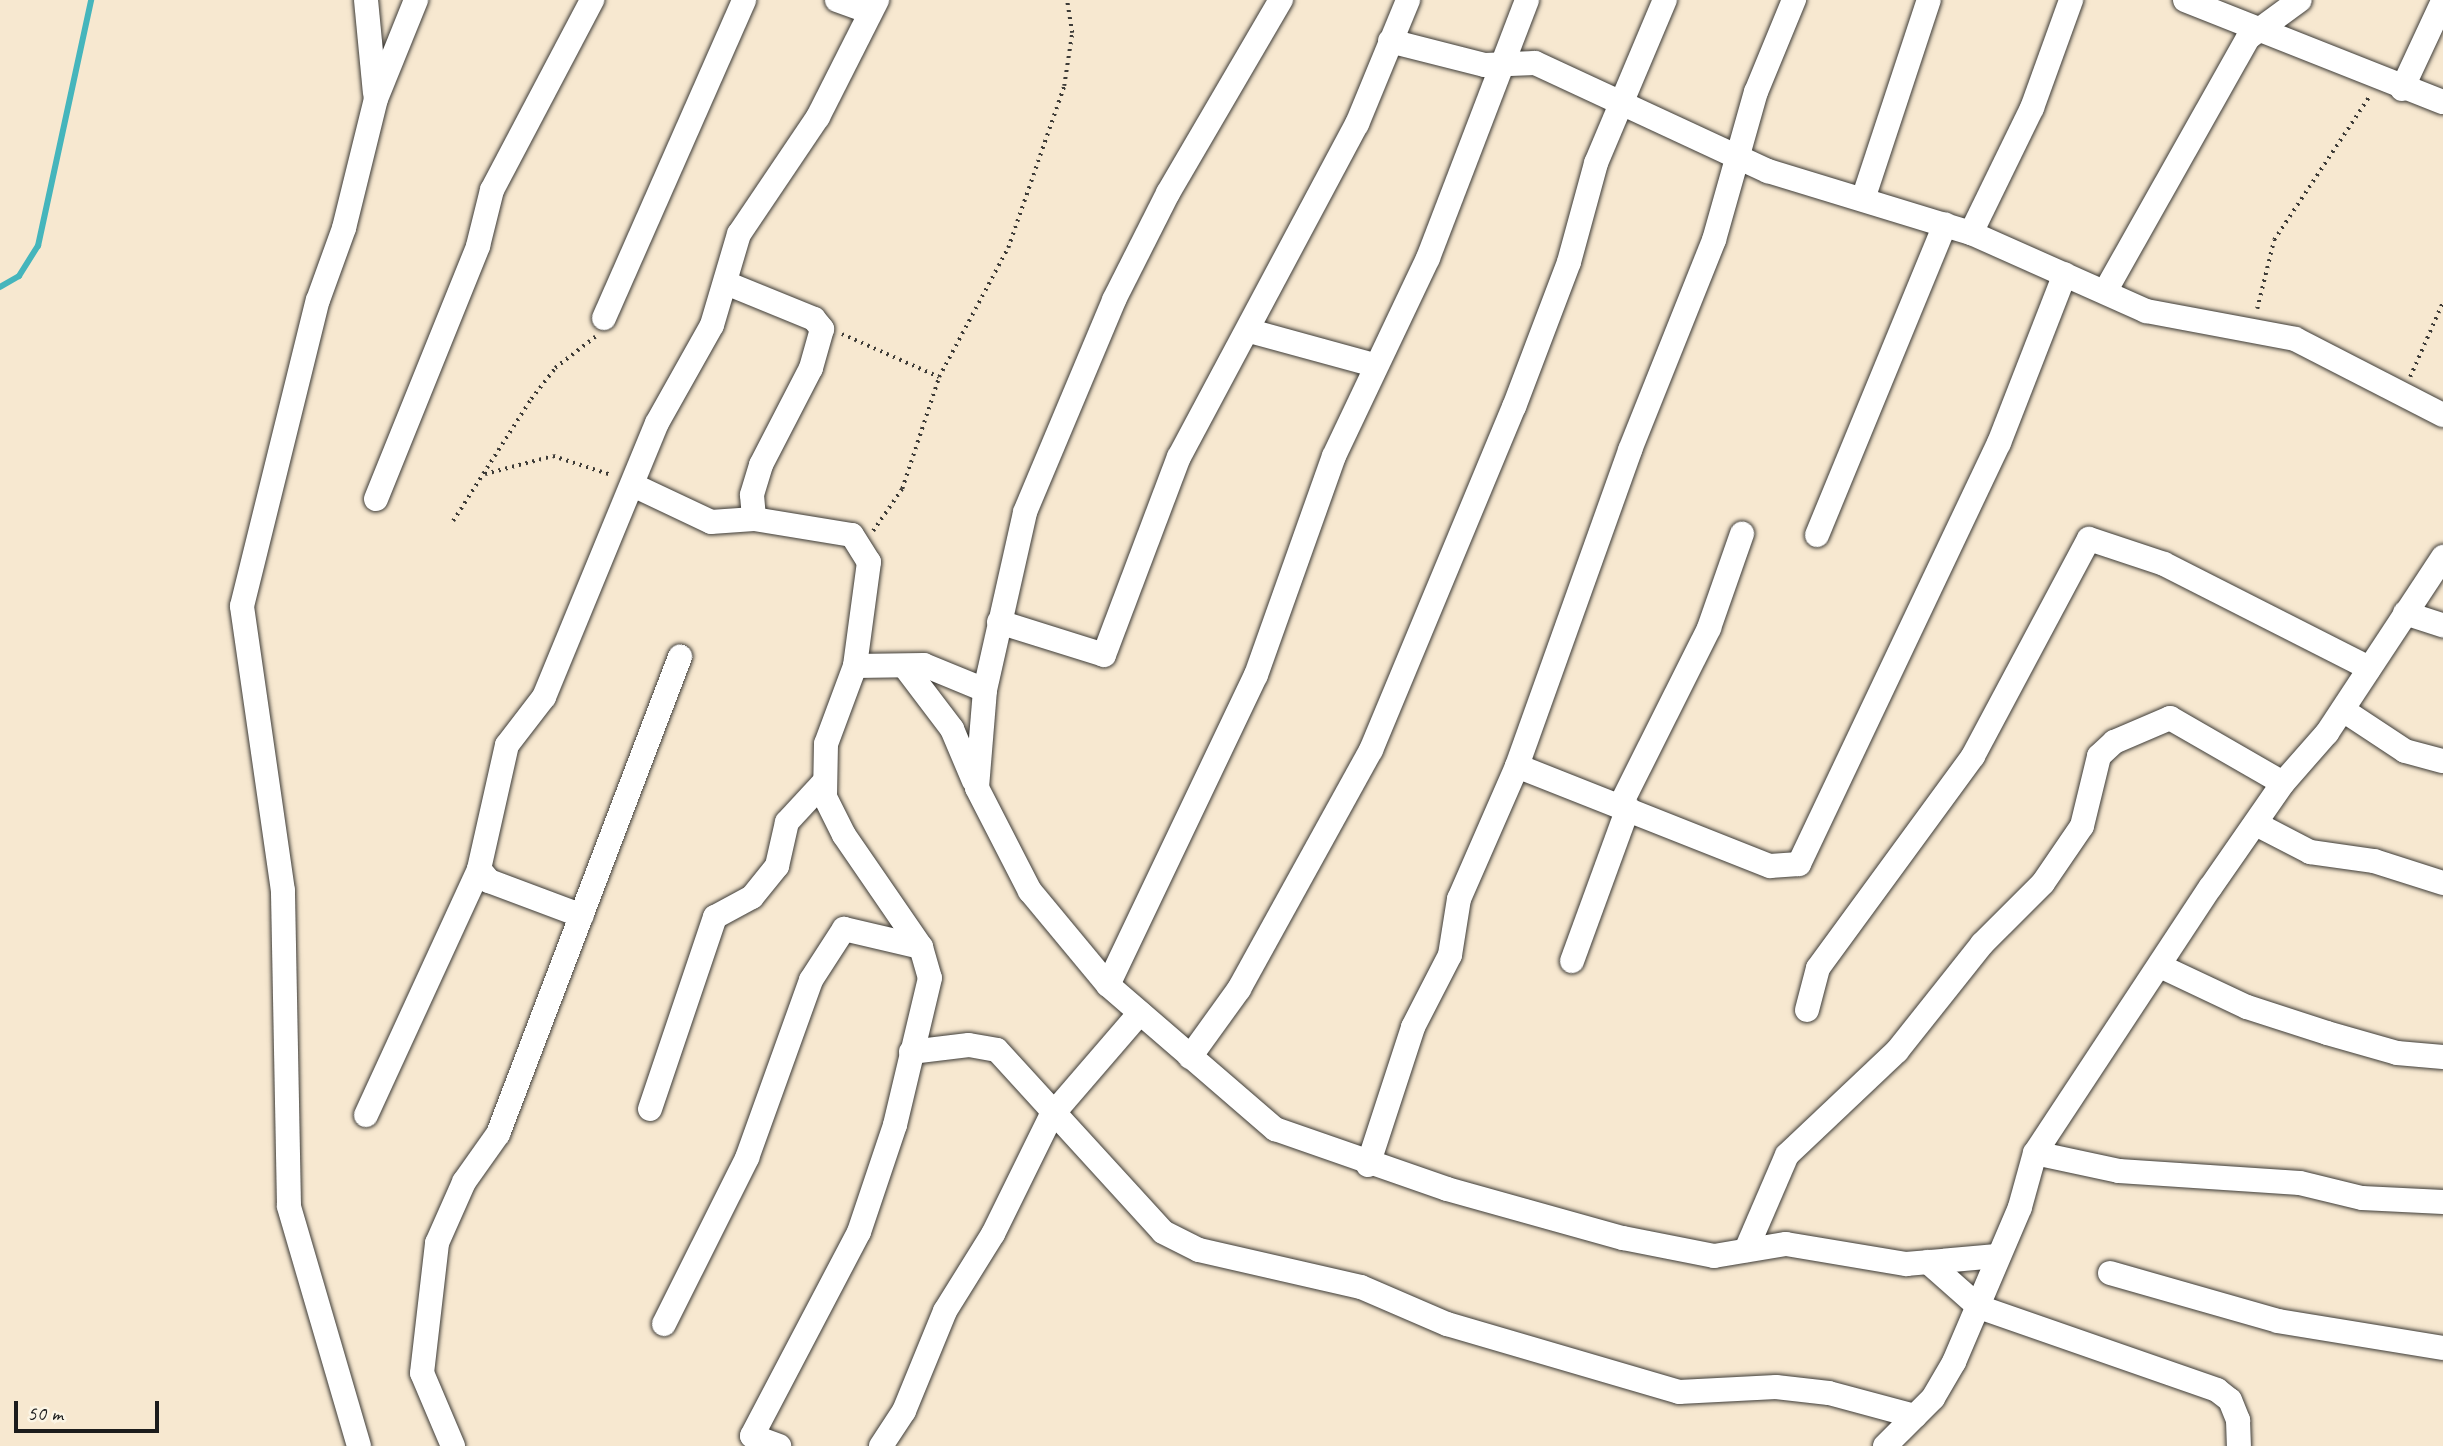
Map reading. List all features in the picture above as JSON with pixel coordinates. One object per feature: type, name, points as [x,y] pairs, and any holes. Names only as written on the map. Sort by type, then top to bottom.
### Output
[{"type":"street","points":[[366,0],[376,99]]},
{"type":"street","points":[[359,1446],[289,1206],[283,891],[242,606],[253,544],[376,99],[416,0]]},
{"type":"street","points":[[376,499],[478,246],[492,190],[592,0]]},
{"type":"street","points":[[604,318],[744,0]]},
{"type":"street","points":[[366,1115],[479,869],[507,745],[544,697],[591,574],[635,486],[657,423],[712,325],[739,234],[818,117],[872,6],[837,0]]},
{"type":"street","points":[[977,788],[980,717],[1025,512],[1114,300],[1168,193],[1281,0]]},
{"type":"street","points":[[999,622],[1104,655],[1179,457],[1220,374],[1250,331],[1357,124],[1408,0]]},
{"type":"street","points":[[1108,985],[1256,675],[1334,456],[1374,365],[1428,258],[1507,62],[1527,0]]},
{"type":"street","points":[[1191,1057],[1239,989],[1371,750],[1529,369],[1596,163],[1624,104],[1665,0]]},
{"type":"street","points":[[1367,1165],[1413,1027],[1450,955],[1459,899],[1517,765],[1630,450],[1714,240],[1756,92],[1794,0]]},
{"type":"street","points":[[1864,197],[1929,0]]},
{"type":"street","points":[[1971,233],[2032,108],[2071,0]]},
{"type":"street","points":[[2185,0],[2258,26],[2392,85],[2443,102]]},
{"type":"street","points":[[2106,290],[2258,26],[2300,0]]},
{"type":"street","points":[[2392,85],[2443,1]]},
{"type":"street","points":[[1390,41],[1485,65],[1507,62],[1535,63],[1768,171],[1864,197],[1971,233],[2064,274],[2192,324],[2259,328],[2443,415]]},
{"type":"street","points":[[1817,536],[1945,224]]},
{"type":"street","points":[[1517,765],[1563,789],[1624,807],[1770,866],[1799,863],[1999,443],[2064,274]]},
{"type":"street","points":[[726,283],[814,319],[822,329],[811,368],[761,465],[752,495],[754,519]]},
{"type":"street","points":[[1250,331],[1374,365]]},
{"type":"street","points":[[635,486],[711,522],[754,519],[815,526],[852,536],[863,545],[869,562],[855,666],[825,744],[824,782],[844,835],[921,947],[930,978],[895,1125],[859,1232],[752,1436],[779,1446]]},
{"type":"street","points":[[1572,961],[1624,807],[1709,628],[1742,534]]},
{"type":"street","points":[[1807,1010],[1818,968],[1973,755],[2090,539],[2164,564],[2369,667]]},
{"type":"street","points":[[1885,1446],[1915,1416],[1947,1374],[1979,1307],[2035,1153],[2258,825],[2283,783],[2343,710],[2443,557]]},
{"type":"street","points":[[2404,613],[2443,625]]},
{"type":"street","points":[[453,1446],[422,1373],[438,1243],[464,1182],[498,1134],[680,657]]},
{"type":"street","points":[[855,666],[924,665],[985,690]]},
{"type":"street","points":[[905,667],[952,729],[977,788],[1030,891],[1108,985],[1275,1129],[1367,1165],[1623,1238],[1714,1256],[1786,1244],[1928,1262],[1997,1256]]},
{"type":"street","points":[[2343,710],[2405,751],[2443,761]]},
{"type":"street","points":[[952,729],[980,717]]},
{"type":"street","points":[[1746,1250],[1787,1155],[1897,1051],[1982,944],[2043,883],[2082,826],[2099,755],[2114,742],[2170,718],[2283,783]]},
{"type":"street","points":[[650,1109],[681,1002],[715,917],[752,897],[777,866],[787,822],[824,782]]},
{"type":"street","points":[[2258,825],[2310,852],[2374,861],[2443,883]]},
{"type":"street","points":[[479,869],[489,881],[582,916]]},
{"type":"street","points":[[664,1324],[747,1158],[811,980],[844,929],[921,947]]},
{"type":"street","points":[[2162,967],[2247,1007],[2328,1034],[2397,1053],[2443,1057]]},
{"type":"street","points":[[881,1446],[904,1411],[945,1311],[993,1234],[1051,1116],[1140,1013]]},
{"type":"street","points":[[911,1052],[969,1045],[997,1050],[1051,1116],[1163,1232],[1199,1250],[1362,1287],[1447,1324],[1679,1392],[1776,1387],[1829,1393],[1915,1416]]},
{"type":"street","points":[[2035,1153],[2119,1171],[2301,1183],[2362,1198],[2443,1202]]},
{"type":"street","points":[[1928,1262],[1979,1307],[2217,1391],[2230,1400],[2238,1420],[2239,1446]]},
{"type":"street","points":[[2110,1273],[2278,1321],[2443,1348]]},
{"type":"path","points":[[863,545],[902,489],[939,377],[996,276],[1051,131],[1072,33],[1067,0]]},
{"type":"path","points":[[2259,328],[2256,301],[2274,240],[2392,85]]},
{"type":"path","points":[[2403,394],[2443,302]]},
{"type":"path","points":[[453,521],[531,399],[555,368],[594,339],[604,318]]},
{"type":"path","points":[[822,329],[939,377]]},
{"type":"path","points":[[483,475],[553,456],[635,486]]},
{"type":"waterway","points":[[0,287],[19,276],[38,246],[91,0]]}]
